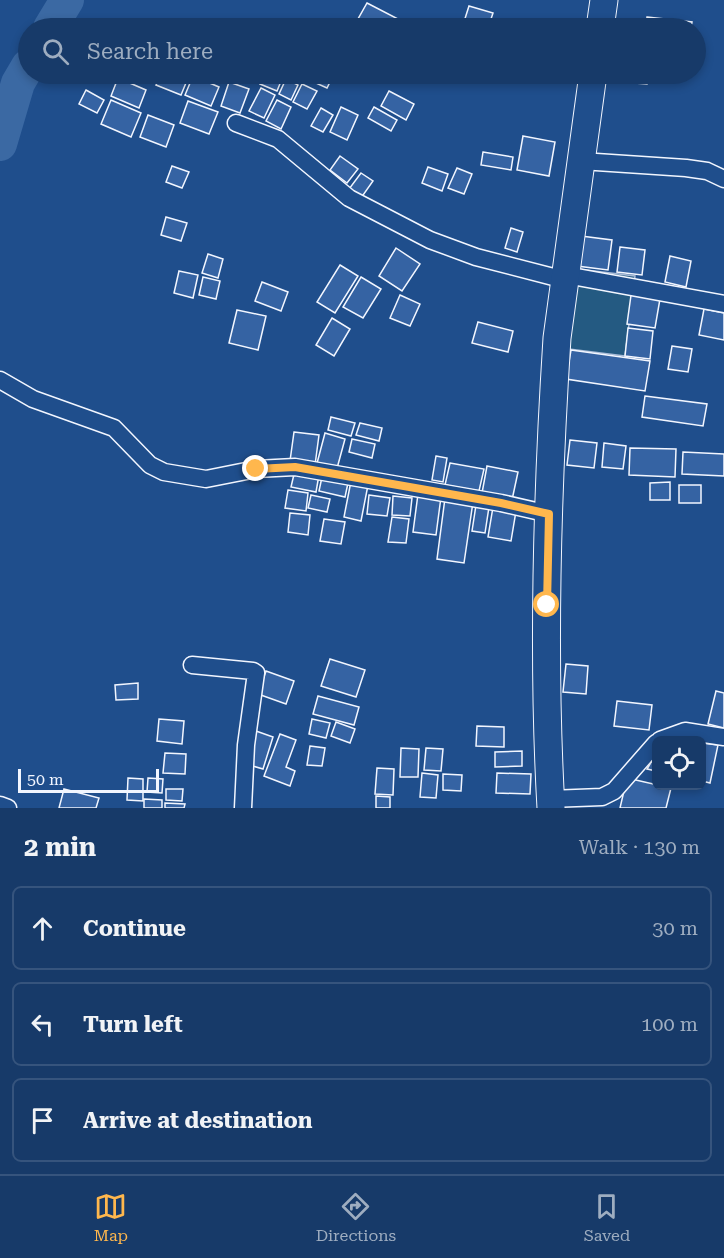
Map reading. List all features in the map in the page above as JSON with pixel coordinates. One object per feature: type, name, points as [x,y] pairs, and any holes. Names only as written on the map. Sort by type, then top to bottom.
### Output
[{"type":"main road","points":[[601,18],[604,0]]},
{"type":"main road","points":[[551,804],[546,680],[549,514],[555,377],[565,278],[592,84]]},
{"type":"street","points":[[236,123],[278,139],[349,198],[430,240],[476,257],[565,278],[724,304]]},
{"type":"street","points":[[581,161],[686,168],[706,171],[724,179]]},
{"type":"street","points":[[0,380],[33,399],[114,428],[150,465],[164,472],[206,479],[256,469],[295,467],[501,503],[549,514]]},
{"type":"street","points":[[192,665],[253,671],[256,674],[246,746],[243,808]]},
{"type":"street","points":[[673,736],[685,731],[724,737]]},
{"type":"street","points":[[551,804],[602,798],[614,791],[652,749]]},
{"type":"street","points":[[0,806],[8,808]]},
{"type":"shaded area","points":[[569,268],[635,276],[625,356],[561,348]]},
{"type":"building","points":[[367,3],[396,18],[359,18]]},
{"type":"building","points":[[469,6],[493,13],[491,18],[465,18]]},
{"type":"building","points":[[116,84],[132,84],[146,90],[139,108],[111,96]]},
{"type":"building","points":[[156,84],[186,84],[181,95]]},
{"type":"building","points":[[190,84],[212,84],[219,87],[211,106],[185,95]]},
{"type":"building","points":[[228,84],[249,89],[240,113],[221,106]]},
{"type":"building","points":[[260,84],[280,84],[277,91]]},
{"type":"building","points":[[284,84],[298,85],[291,100],[279,94]]},
{"type":"building","points":[[302,84],[317,91],[307,109],[293,102]]},
{"type":"building","points":[[261,88],[275,95],[264,118],[249,111]]},
{"type":"building","points":[[86,90],[104,100],[97,113],[79,104]]},
{"type":"building","points":[[389,91],[414,104],[406,120],[381,106]]},
{"type":"building","points":[[111,100],[141,113],[131,137],[101,124]]},
{"type":"building","points":[[277,100],[291,107],[281,129],[266,121]]},
{"type":"building","points":[[188,101],[218,112],[209,134],[180,123]]},
{"type":"building","points":[[341,107],[358,115],[347,140],[330,132]]},
{"type":"building","points":[[374,107],[397,120],[391,131],[368,118]]},
{"type":"building","points":[[321,108],[333,115],[323,132],[311,126]]},
{"type":"building","points":[[148,115],[174,125],[166,147],[140,137]]},
{"type":"building","points":[[523,136],[555,142],[549,176],[517,170]]},
{"type":"building","points":[[483,152],[513,157],[511,170],[481,165]]},
{"type":"building","points":[[340,156],[358,169],[347,183],[330,170]]},
{"type":"building","points":[[172,166],[189,172],[182,188],[166,182]]},
{"type":"building","points":[[428,167],[448,174],[442,191],[422,183]]},
{"type":"building","points":[[457,168],[472,174],[464,194],[448,188]]},
{"type":"building","points":[[361,173],[373,181],[361,198],[349,189]]},
{"type":"building","points":[[166,217],[187,223],[181,241],[161,235]]},
{"type":"building","points":[[511,228],[523,232],[517,252],[505,248]]},
{"type":"building","points":[[581,236],[612,240],[608,270],[577,266]]},
{"type":"building","points":[[620,247],[645,250],[642,275],[617,272]]},
{"type":"building","points":[[396,248],[420,264],[402,291],[379,276]]},
{"type":"building","points":[[208,254],[223,259],[218,278],[202,273]]},
{"type":"building","points":[[670,256],[691,261],[686,287],[665,282]]},
{"type":"building","points":[[340,265],[358,276],[335,313],[317,302]]},
{"type":"building","points":[[179,271],[198,275],[193,298],[174,293]]},
{"type":"building","points":[[203,277],[220,281],[216,299],[199,295]]},
{"type":"building","points":[[361,277],[381,289],[363,318],[343,307]]},
{"type":"building","points":[[262,282],[288,292],[281,311],[255,301]]},
{"type":"building","points":[[632,288],[661,293],[655,328],[627,324]]},
{"type":"building","points":[[400,295],[420,304],[410,326],[390,318]]},
{"type":"building","points":[[704,309],[724,313],[724,340],[699,335]]},
{"type":"building","points":[[237,310],[266,316],[258,350],[229,343]]},
{"type":"building","points":[[332,318],[350,329],[334,356],[316,345]]},
{"type":"building","points":[[478,322],[513,331],[508,352],[472,343]]},
{"type":"building","points":[[628,328],[653,331],[650,359],[625,356]]},
{"type":"building","points":[[672,346],[692,349],[688,372],[668,369]]},
{"type":"building","points":[[571,350],[650,361],[645,391],[566,379]]},
{"type":"building","points":[[645,396],[707,404],[703,426],[642,417]]},
{"type":"building","points":[[331,417],[355,423],[351,436],[328,430]]},
{"type":"building","points":[[360,423],[382,428],[379,441],[356,435]]},
{"type":"building","points":[[294,432],[319,435],[315,465],[290,461]]},
{"type":"building","points":[[325,433],[345,439],[336,472],[316,467]]},
{"type":"building","points":[[352,439],[375,444],[372,458],[349,452]]},
{"type":"building","points":[[570,440],[597,443],[594,468],[567,465]]},
{"type":"building","points":[[604,443],[626,446],[623,469],[602,467]]},
{"type":"building","points":[[630,448],[676,449],[675,477],[629,475]]},
{"type":"building","points":[[683,452],[724,454],[724,476],[682,474]]},
{"type":"building","points":[[436,456],[447,458],[443,482],[432,480]]},
{"type":"building","points":[[450,463],[484,469],[479,491],[445,485]]},
{"type":"building","points":[[487,466],[518,472],[512,500],[482,493]]},
{"type":"building","points":[[295,470],[319,475],[316,492],[291,487]]},
{"type":"building","points":[[322,477],[348,483],[345,497],[319,491]]},
{"type":"building","points":[[351,481],[368,485],[361,521],[344,517]]},
{"type":"building","points":[[670,482],[670,500],[650,500],[650,483]]},
{"type":"building","points":[[679,485],[701,485],[701,503],[679,503]]},
{"type":"building","points":[[288,490],[308,493],[306,511],[285,508]]},
{"type":"building","points":[[418,494],[441,497],[436,535],[413,532]]},
{"type":"building","points":[[311,495],[330,499],[327,512],[308,508]]},
{"type":"building","points":[[369,495],[390,498],[387,516],[367,514]]},
{"type":"building","points":[[393,496],[412,498],[410,516],[392,515]]},
{"type":"building","points":[[445,498],[473,502],[464,563],[437,559]]},
{"type":"building","points":[[476,505],[489,507],[485,533],[472,531]]},
{"type":"building","points":[[493,507],[516,511],[511,541],[488,537]]},
{"type":"building","points":[[290,513],[310,515],[308,535],[288,532]]},
{"type":"building","points":[[392,517],[409,519],[406,543],[388,542]]},
{"type":"building","points":[[324,519],[345,522],[341,544],[320,541]]},
{"type":"building","points":[[330,659],[365,670],[356,697],[321,686]]},
{"type":"building","points":[[566,664],[588,666],[586,694],[563,692]]},
{"type":"building","points":[[266,671],[294,681],[286,704],[258,694]]},
{"type":"building","points":[[138,683],[138,699],[116,700],[115,685]]},
{"type":"building","points":[[716,691],[724,693],[724,728],[708,724]]},
{"type":"building","points":[[318,696],[359,707],[354,725],[313,714]]},
{"type":"building","points":[[617,701],[652,705],[649,730],[614,726]]},
{"type":"building","points":[[159,719],[184,721],[182,744],[157,741]]},
{"type":"building","points":[[312,719],[330,723],[326,738],[309,734]]},
{"type":"building","points":[[336,722],[355,729],[350,743],[331,736]]},
{"type":"building","points":[[477,726],[504,727],[504,747],[476,746]]},
{"type":"building","points":[[256,731],[273,737],[263,769],[246,764]]},
{"type":"building","points":[[280,734],[296,740],[286,767],[295,771],[290,786],[264,776]]},
{"type":"building","points":[[706,744],[718,745],[710,783],[706,782]]},
{"type":"building","points":[[310,746],[325,748],[322,766],[307,765]]},
{"type":"building","points":[[401,748],[419,749],[418,777],[400,777]]},
{"type":"building","points":[[426,748],[443,749],[441,771],[424,770]]},
{"type":"building","points":[[522,751],[522,766],[495,767],[495,752]]},
{"type":"building","points":[[165,753],[186,754],[185,774],[163,773]]},
{"type":"building","points":[[652,761],[652,770],[647,769]]},
{"type":"building","points":[[377,768],[394,769],[393,795],[375,794]]},
{"type":"building","points":[[422,773],[438,775],[436,798],[420,797]]},
{"type":"building","points":[[497,773],[531,774],[530,794],[496,793]]},
{"type":"building","points":[[443,774],[462,775],[461,791],[443,790]]},
{"type":"building","points":[[128,778],[143,779],[143,801],[127,800]]},
{"type":"building","points":[[148,778],[163,779],[162,793],[147,792]]},
{"type":"building","points":[[627,778],[652,784],[652,790],[670,790],[666,808],[620,808]]},
{"type":"building","points":[[64,789],[99,798],[96,808],[59,808]]},
{"type":"building","points":[[166,789],[183,789],[182,801],[166,800]]},
{"type":"building","points":[[376,796],[390,797],[390,808],[376,808]]},
{"type":"building","points":[[144,799],[162,800],[162,808],[144,808]]},
{"type":"building","points":[[165,803],[185,804],[184,808],[165,808]]},
{"type":"waterway","points":[[56,18],[67,0]]},
{"type":"waterway","points":[[0,144],[18,83]]},
{"type":"route","points":[[256,469],[295,467],[437,491],[549,514],[547,605]]}]
